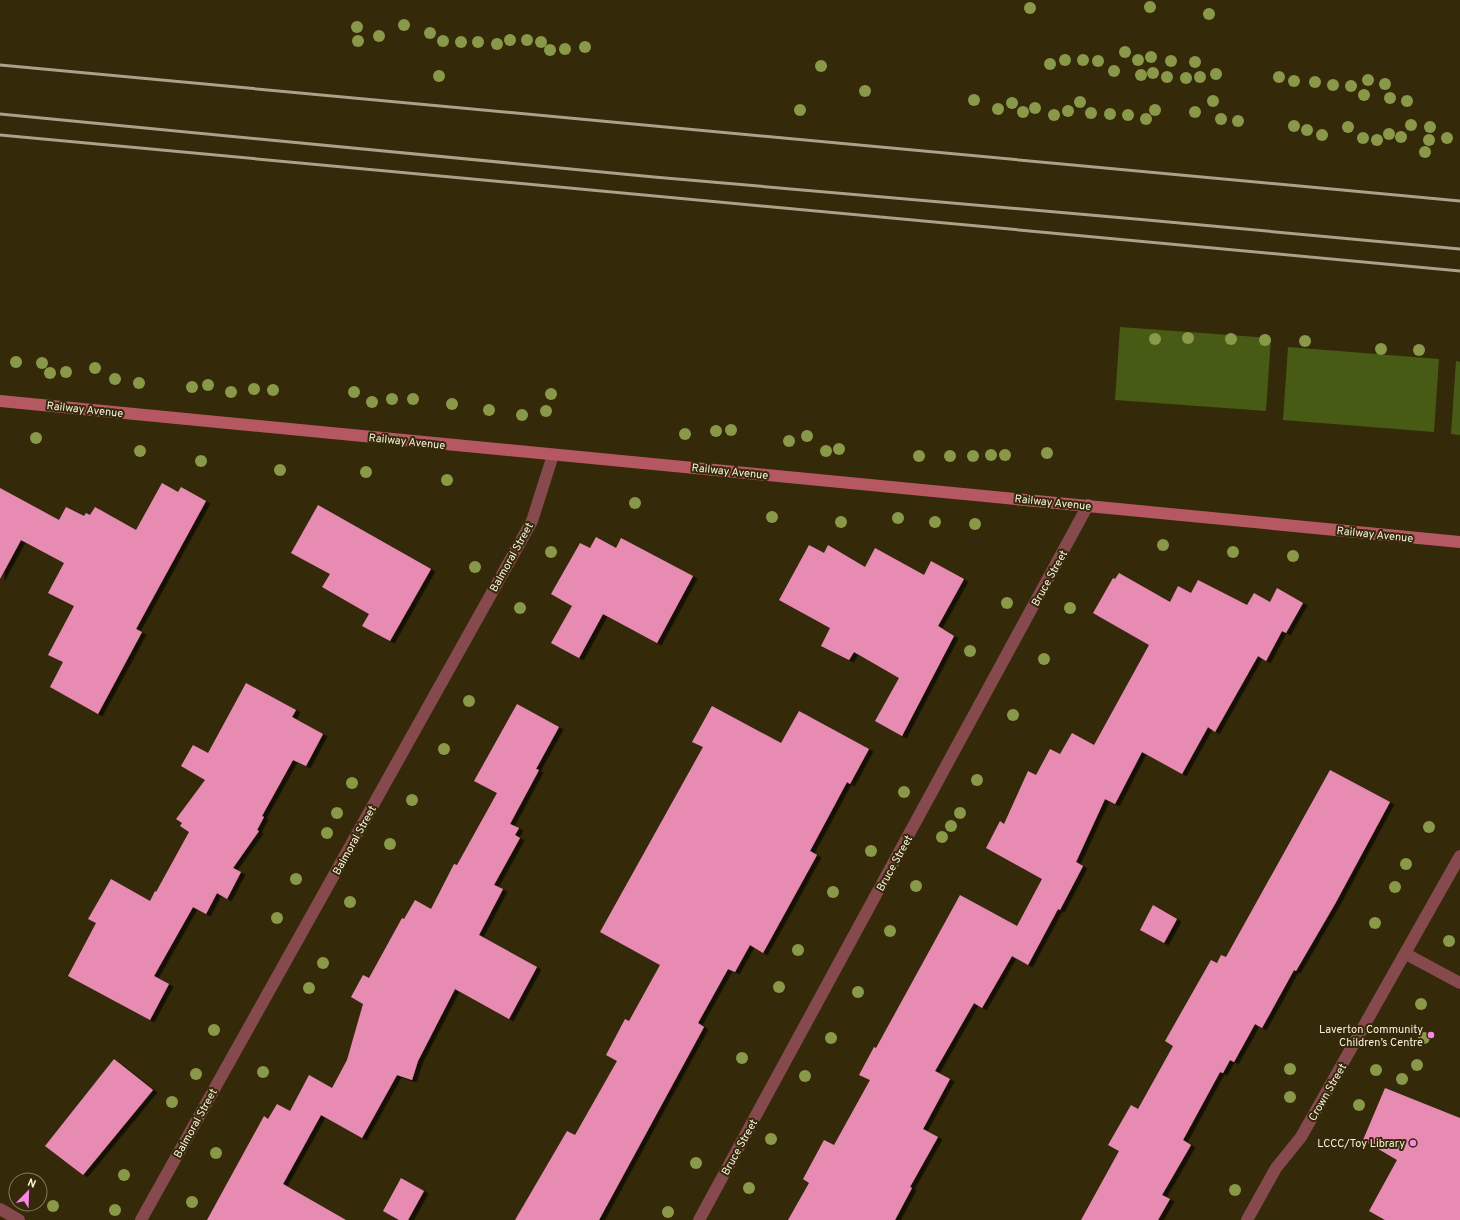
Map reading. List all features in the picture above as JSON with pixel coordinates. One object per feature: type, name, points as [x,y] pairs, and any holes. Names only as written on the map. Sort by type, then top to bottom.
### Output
[{"type":"street","name":"Railway Avenue","points":[[0,401],[1460,542]]},
{"type":"street","name":"Balmoral Street","points":[[141,1220],[532,521],[553,455]]},
{"type":"street","name":"Bruce Street","points":[[699,1220],[1088,505]]},
{"type":"street","name":"Crown Street","points":[[1247,1220],[1276,1168],[1301,1137],[1406,954],[1460,856]]},
{"type":"street","points":[[1406,954],[1460,983]]},
{"type":"street","points":[[0,1209],[19,1220]]},
{"type":"green space","points":[[1120,327],[1271,338],[1266,411],[1115,400]]},
{"type":"green space","points":[[1288,347],[1439,359],[1434,432],[1283,420]]},
{"type":"green space","points":[[1456,361],[1460,362],[1460,435],[1451,434]]},
{"type":"building","points":[[162,483],[178,492],[181,487],[206,501],[136,629],[142,632],[98,714],[50,687],[63,662],[48,655],[74,606],[48,593],[64,563],[21,540],[0,579],[0,488],[59,520],[66,507],[84,516],[86,513],[90,515],[95,507],[136,530]]},
{"type":"building","points":[[318,505],[431,569],[390,641],[362,626],[369,614],[322,587],[330,574],[291,553]]},
{"type":"building","points":[[596,537],[616,548],[621,538],[693,576],[657,643],[603,614],[579,658],[551,643],[572,606],[551,594],[580,543],[590,548]]},
{"type":"building","points":[[809,545],[824,553],[828,545],[865,567],[875,548],[924,575],[931,561],[964,579],[938,626],[954,636],[902,736],[875,721],[899,678],[854,652],[849,660],[821,646],[830,628],[779,600]]},
{"type":"building","points":[[1119,573],[1170,602],[1178,586],[1191,593],[1198,580],[1247,605],[1254,593],[1270,602],[1277,588],[1303,603],[1286,633],[1282,631],[1266,661],[1258,656],[1215,732],[1208,727],[1182,774],[1142,752],[1115,804],[1105,799],[1076,862],[1083,866],[1060,910],[1058,909],[1028,965],[1012,956],[982,1008],[974,1003],[935,1071],[950,1079],[923,1129],[938,1137],[910,1187],[912,1188],[895,1220],[788,1220],[809,1183],[803,1179],[824,1140],[834,1145],[870,1080],[859,1075],[874,1047],[876,1048],[960,895],[1017,926],[1042,879],[986,848],[1000,821],[1004,824],[1028,771],[1036,775],[1050,749],[1060,754],[1072,733],[1094,745],[1149,645],[1093,613],[1113,578],[1115,579]]},
{"type":"building","points":[[246,683],[296,710],[292,717],[323,734],[306,766],[293,760],[262,816],[264,817],[257,830],[259,831],[233,868],[241,872],[227,899],[217,893],[206,914],[193,907],[154,976],[169,984],[150,1020],[68,976],[96,923],[88,919],[111,879],[150,901],[155,891],[156,892],[189,832],[180,826],[182,823],[176,819],[205,780],[181,766],[193,745],[208,753]]},
{"type":"building","points":[[517,704],[559,727],[536,769],[539,770],[510,824],[519,828],[515,835],[520,838],[494,885],[503,889],[479,935],[537,967],[509,1019],[455,989],[418,1061],[412,1080],[397,1075],[362,1138],[321,1115],[283,1184],[346,1220],[207,1220],[264,1116],[268,1119],[277,1104],[290,1111],[309,1075],[332,1088],[347,1060],[363,1004],[351,997],[363,975],[369,978],[402,918],[404,919],[415,900],[431,909],[454,864],[457,865],[497,793],[474,781]]},
{"type":"building","points":[[712,706],[781,743],[799,711],[869,749],[850,784],[847,782],[810,851],[817,855],[763,953],[750,945],[735,972],[728,969],[698,1023],[704,1027],[599,1220],[515,1220],[567,1131],[575,1135],[617,1061],[606,1055],[625,1019],[629,1021],[660,965],[600,932],[703,747],[692,742]]},
{"type":"building","points":[[1330,770],[1390,802],[1335,904],[1296,971],[1294,970],[1262,1028],[1255,1024],[1234,1062],[1230,1060],[1223,1073],[1220,1072],[1183,1140],[1191,1145],[1162,1195],[1170,1199],[1158,1220],[1081,1220],[1119,1151],[1108,1145],[1131,1105],[1138,1109],[1173,1046],[1165,1041],[1211,960],[1217,963],[1221,955],[1226,957]]},
{"type":"building","points":[[1153,905],[1177,919],[1164,943],[1140,930]]},
{"type":"building","points":[[114,1059],[153,1090],[83,1175],[45,1146]]},
{"type":"building","name":"LCCC/Toy Library","points":[[1385,1088],[1460,1118],[1460,1220],[1385,1220],[1369,1211],[1397,1160],[1363,1140]]},
{"type":"building","points":[[401,1178],[424,1191],[408,1220],[399,1220],[383,1211]]},
{"type":"railway","points":[[0,65],[1460,201]]},
{"type":"railway","points":[[0,114],[654,177],[1460,249]]},
{"type":"railway","points":[[0,135],[1460,271]]},
{"type":"place","name":"Laverton Community Children’s Centre","points":[[1431,1035]]},
{"type":"place","name":"LCCC/Toy Library","points":[[1413,1143]]}]
